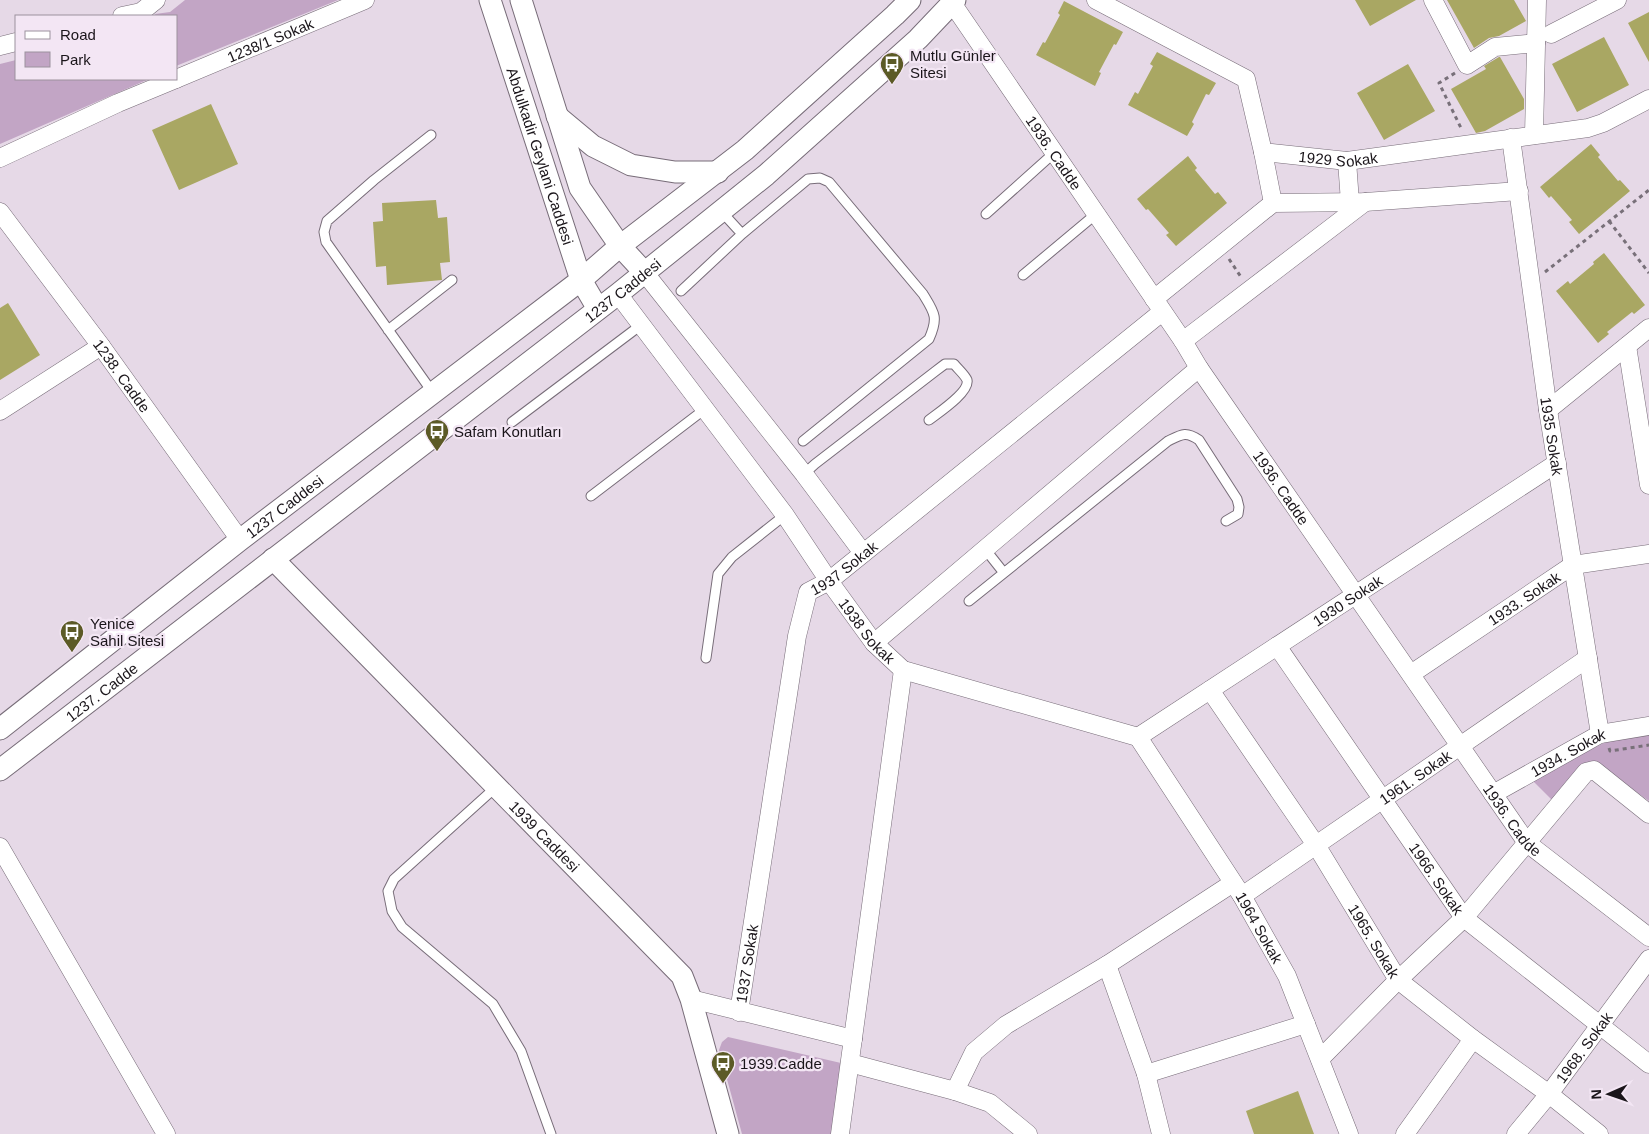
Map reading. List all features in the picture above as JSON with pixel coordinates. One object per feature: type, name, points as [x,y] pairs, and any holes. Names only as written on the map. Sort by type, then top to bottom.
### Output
[{"type":"street","points":[[142,14],[156,0]]},
{"type":"street","name":"1238/1 Sokak","points":[[178,77],[365,0]]},
{"type":"street","name":"Abdulkadir Geylani Caddesi","points":[[490,0],[581,280],[598,309]]},
{"type":"street","name":"Abdulkadir Geylani Caddesi","points":[[521,0],[580,188],[620,246],[644,272]]},
{"type":"street","name":"1237 Caddesi","points":[[240,540],[581,280],[620,246],[718,172],[745,150],[910,0]]},
{"type":"street","points":[[1096,0],[1246,79],[1274,203],[1358,202],[1519,191]]},
{"type":"street","points":[[1433,0],[1466,65],[1495,47],[1536,43]]},
{"type":"street","points":[[1534,135],[1537,0]]},
{"type":"street","points":[[1551,34],[1617,0]]},
{"type":"street","name":"1237 Caddesi","points":[[273,559],[618,294],[766,175],[903,52],[953,2]]},
{"type":"street","name":"1936. Cadde","points":[[953,2],[1183,341],[1199,368],[1526,842],[1649,937]]},
{"type":"street","points":[[0,46],[15,42]]},
{"type":"street","name":"1238/1 Sokak","points":[[0,158],[171,80]]},
{"type":"street","name":"1929 Sokak","points":[[1263,152],[1347,161],[1596,126],[1649,99]]},
{"type":"street","points":[[557,116],[593,146],[630,165],[675,172],[718,172]]},
{"type":"street","name":"1935 Sokak","points":[[1511,138],[1548,410],[1600,734]]},
{"type":"street","points":[[1347,161],[1358,202]]},
{"type":"street","points":[[1183,341],[1358,202]]},
{"type":"street","name":"1937 Sokak","points":[[739,1012],[797,636],[808,592],[829,581],[863,553],[1158,306],[1220,246],[1274,203]]},
{"type":"street","name":"1238. Cadde","points":[[0,212],[100,346],[240,540]]},
{"type":"street","points":[[644,272],[804,474],[863,553]]},
{"type":"street","name":"1938 Sokak","points":[[618,294],[785,515],[829,581],[874,643],[903,670],[1138,737]]},
{"type":"street","points":[[1548,410],[1649,328]]},
{"type":"street","points":[[0,411],[100,346]]},
{"type":"street","points":[[1627,346],[1649,485]]},
{"type":"street","points":[[874,643],[1199,368]]},
{"type":"street","name":"1930 Sokak","points":[[1138,737],[1557,463]]},
{"type":"street","points":[[0,729],[240,540]]},
{"type":"street","name":"1933. Sokak","points":[[1411,674],[1573,565],[1649,554]]},
{"type":"street","name":"1237. Cadde","points":[[0,770],[273,559]]},
{"type":"street","name":"1939 Caddesi","points":[[273,559],[677,970],[685,981],[692,999],[728,1134]]},
{"type":"street","name":"1966. Sokak","points":[[1277,646],[1464,918],[1649,1064]]},
{"type":"street","name":"1961. Sokak","points":[[955,1090],[974,1052],[1006,1025],[1316,846],[1588,658]]},
{"type":"street","points":[[840,1134],[903,670]]},
{"type":"street","name":"1965. Sokak","points":[[1210,690],[1316,846],[1398,980],[1599,1134]]},
{"type":"street","name":"1934. Sokak","points":[[1493,794],[1600,734],[1649,726]]},
{"type":"street","name":"1964 Sokak","points":[[1138,737],[1237,890],[1288,976],[1349,1134]]},
{"type":"street","points":[[1320,1058],[1398,980],[1464,918],[1586,772],[1594,770],[1649,814]]},
{"type":"street","points":[[0,847],[166,1134]]},
{"type":"street","name":"1968. Sokak","points":[[1516,1134],[1549,1094],[1649,958]]},
{"type":"street","points":[[1107,965],[1146,1074],[1161,1134]]},
{"type":"street","points":[[692,999],[853,1039]]},
{"type":"street","points":[[1146,1074],[1306,1024]]},
{"type":"street","points":[[1405,1134],[1473,1039]]},
{"type":"street","points":[[850,1063],[955,1090],[990,1103],[1028,1134]]},
{"type":"lane","points":[[430,135],[327,221],[324,232],[326,242],[433,393]]},
{"type":"lane","points":[[986,214],[1054,153]]},
{"type":"lane","points":[[681,291],[742,234],[808,179],[820,178],[829,182],[923,294],[935,313],[934,327],[929,339],[803,441]]},
{"type":"lane","points":[[720,211],[742,234]]},
{"type":"lane","points":[[1023,275],[1096,214]]},
{"type":"lane","points":[[388,330],[452,280]]},
{"type":"lane","points":[[512,422],[641,325]]},
{"type":"lane","points":[[804,474],[945,364],[954,364],[966,380],[966,387],[961,395],[929,420]]},
{"type":"lane","points":[[591,496],[705,409]]},
{"type":"lane","points":[[969,601],[1168,441],[1180,435],[1190,434],[1199,440],[1237,499],[1238,514],[1226,521]]},
{"type":"lane","points":[[706,658],[718,574],[732,557],[785,515]]},
{"type":"lane","points":[[986,548],[1004,573]]},
{"type":"lane","points":[[497,786],[394,879],[388,891],[392,911],[402,927],[493,1004],[521,1051],[551,1134]]},
{"type":"path","points":[[1466,65],[1439,83],[1469,144]]},
{"type":"path","points":[[1531,284],[1649,190]]},
{"type":"path","points":[[1609,222],[1649,273]]},
{"type":"path","points":[[1220,246],[1250,289]]},
{"type":"green space","points":[[185,0],[338,0],[178,65],[178,15],[155,14],[170,12]]},
{"type":"green space","points":[[15,60],[15,80],[147,80],[0,144],[0,64]]},
{"type":"green space","points":[[1649,734],[1649,801],[1597,764],[1555,803],[1531,779],[1608,741]]},
{"type":"green space","points":[[728,1037],[841,1063],[844,1073],[834,1134],[742,1134],[719,1050],[722,1042]]},
{"type":"building","points":[[1355,0],[1416,0],[1370,26]]},
{"type":"building","points":[[1447,0],[1514,0],[1526,21],[1499,36],[1489,38],[1474,48]]},
{"type":"building","points":[[1064,1],[1123,32],[1116,45],[1114,44],[1099,72],[1101,73],[1095,86],[1036,55],[1043,42],[1045,43],[1060,15],[1058,13]]},
{"type":"building","points":[[1649,12],[1649,62],[1628,23]]},
{"type":"building","points":[[1604,37],[1629,85],[1577,112],[1552,64]]},
{"type":"building","points":[[1157,52],[1216,83],[1209,95],[1206,94],[1187,136],[1128,105],[1135,92],[1138,94],[1153,66],[1150,64]]},
{"type":"building","points":[[1499,57],[1524,99],[1524,109],[1485,131],[1476,133],[1451,89],[1486,69],[1484,66]]},
{"type":"building","points":[[1408,64],[1435,111],[1384,140],[1357,93]]},
{"type":"building","points":[[211,104],[238,164],[179,190],[152,130]]},
{"type":"building","points":[[1591,144],[1600,155],[1598,157],[1618,181],[1620,180],[1630,191],[1579,234],[1569,222],[1572,220],[1551,196],[1549,198],[1540,187]]},
{"type":"building","points":[[1188,156],[1197,168],[1195,170],[1215,194],[1218,192],[1227,203],[1176,246],[1166,235],[1169,233],[1137,199]]},
{"type":"building","points":[[436,200],[438,218],[447,217],[450,262],[440,263],[442,280],[387,285],[386,266],[376,267],[373,222],[383,221],[382,203]]},
{"type":"building","points":[[1604,253],[1645,305],[1634,314],[1632,312],[1607,332],[1609,334],[1598,343],[1556,291],[1568,281],[1570,284]]},
{"type":"building","points":[[8,303],[40,355],[0,380],[0,308]]},
{"type":"building","points":[[1298,1091],[1314,1134],[1254,1134],[1246,1111]]},
{"type":"place","name":"Mutlu Günler Sitesi","points":[[892,85]]},
{"type":"place","name":"Safam Konutları","points":[[437,452]]},
{"type":"place","name":"Yenice Sahil Sitesi","points":[[72,653]]},
{"type":"place","name":"1939.Cadde","points":[[723,1084]]}]
